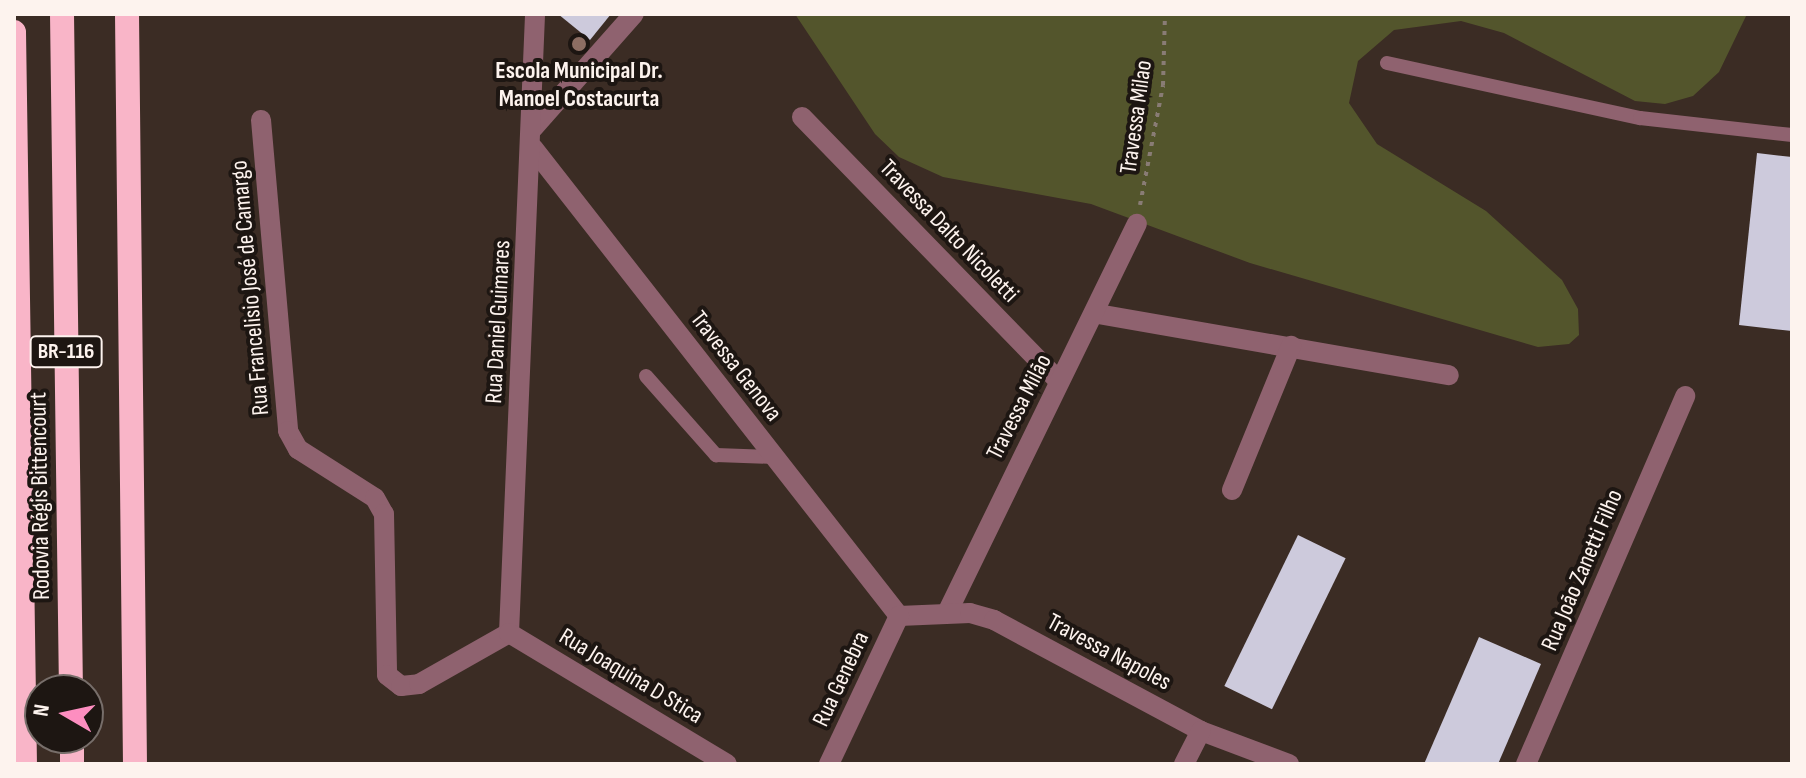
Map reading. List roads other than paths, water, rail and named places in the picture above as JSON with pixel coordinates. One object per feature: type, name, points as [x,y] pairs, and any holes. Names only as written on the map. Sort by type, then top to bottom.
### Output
[{"type":"highway","name":"Rodovia Régis Bittencourt","points":[[62,14],[71,674]]},
{"type":"highway","points":[[127,14],[135,764]]},
{"type":"highway","name":"Rodovia Régis Bittencourt","points":[[14,32],[25,764]]},
{"type":"street","name":"Rua Daniel Guimares","points":[[509,633],[533,138],[535,14]]},
{"type":"street","points":[[533,138],[634,14]]},
{"type":"street","name":"Travessa Dalto Nicoletti","points":[[802,117],[1059,381]]},
{"type":"street","name":"Rua Francelisio José de Camargo","points":[[261,120],[288,431],[298,449],[375,498],[384,514],[382,656],[387,675],[401,686],[419,684],[509,633]]},
{"type":"street","name":"Travessa Genova","points":[[533,138],[774,457],[899,616]]},
{"type":"street","name":"Travessa Milão","points":[[947,613],[1059,381],[1098,314],[1137,224]]},
{"type":"street","points":[[1098,314],[1449,375]]},
{"type":"street","points":[[1232,490],[1291,346]]},
{"type":"street","name":"Rua João Zanetti Filho","points":[[1526,764],[1685,396]]},
{"type":"street","name":"Travessa Napoles","points":[[899,616],[947,613],[994,620],[1201,731],[1289,764]]},
{"type":"street","name":"Rua Genebra","points":[[829,764],[899,616]]},
{"type":"street","name":"Rua Joaquina D Stica","points":[[509,633],[727,764]]},
{"type":"street","points":[[1184,764],[1201,731]]},
{"type":"lane","points":[[1387,63],[1640,118],[1792,135]]},
{"type":"lane","points":[[646,376],[716,455],[774,457]]},
{"type":"place","name":"Escola Municipal Dr. Manoel Costacurta","points":[[579,44]]}]
